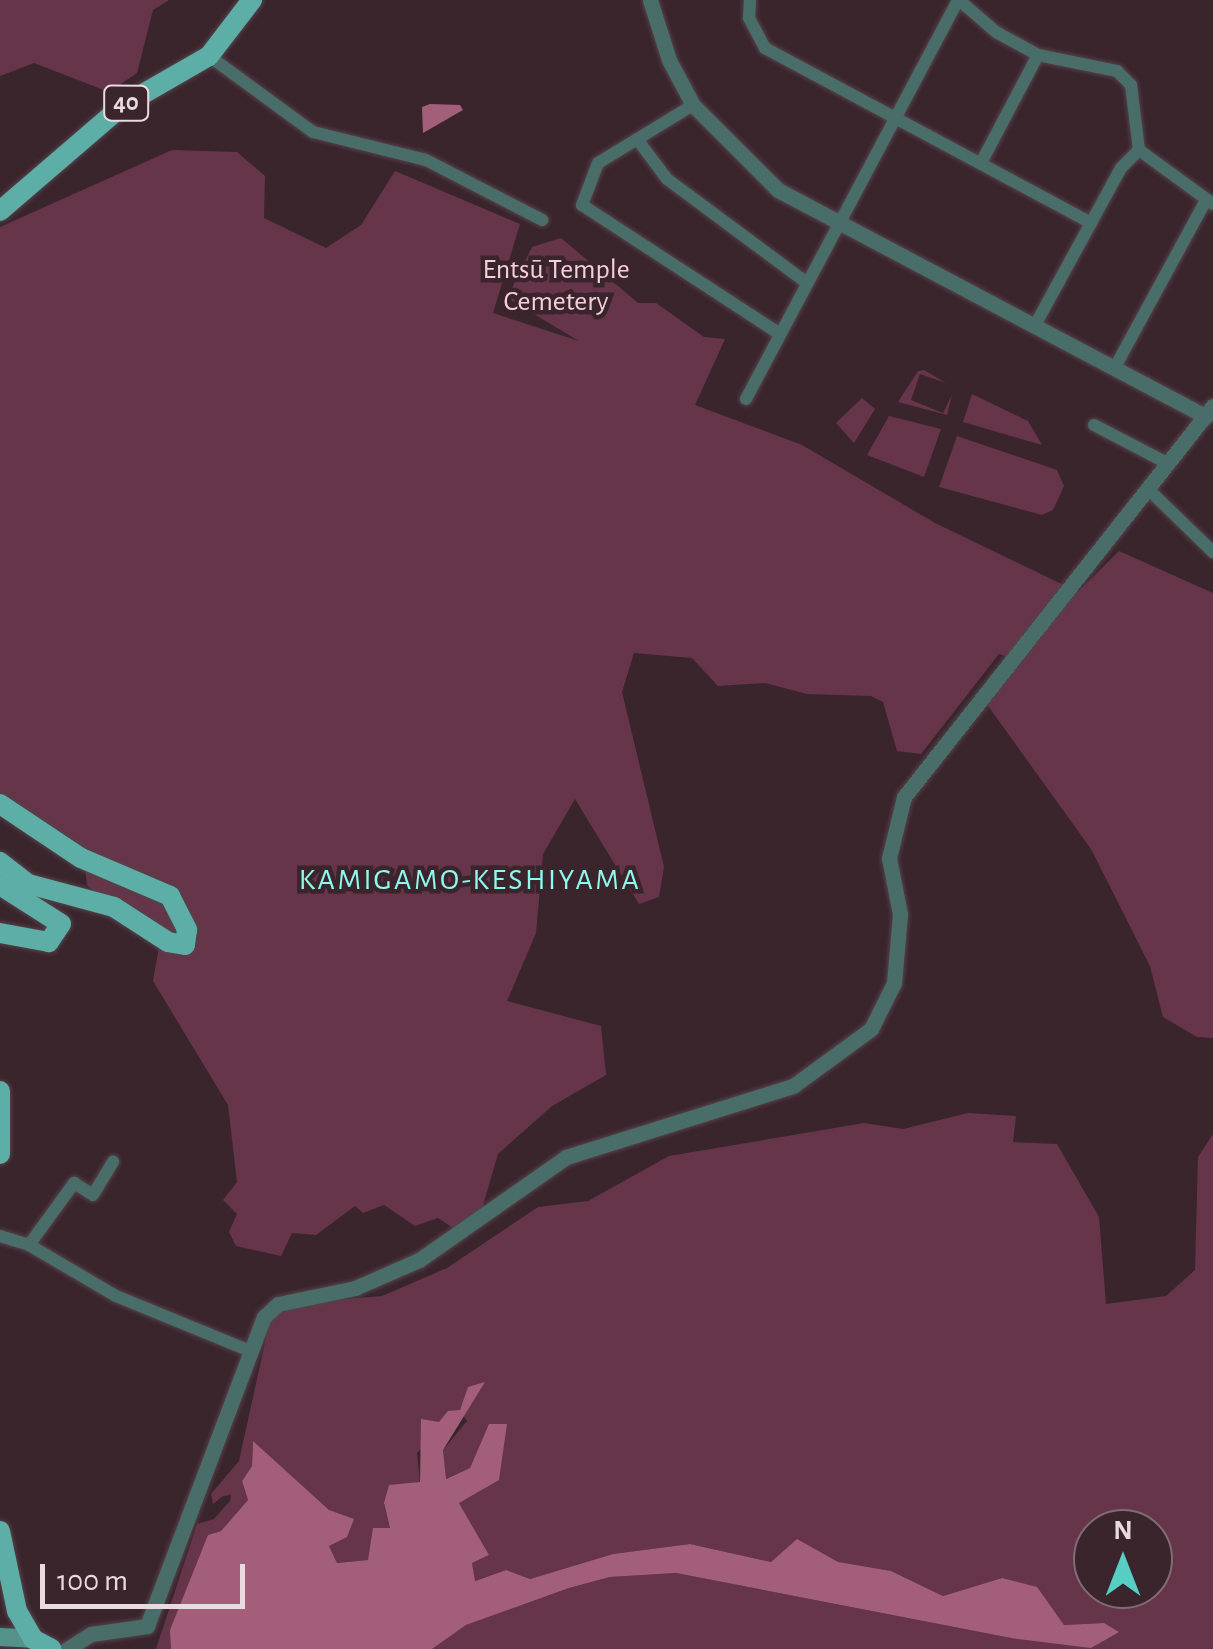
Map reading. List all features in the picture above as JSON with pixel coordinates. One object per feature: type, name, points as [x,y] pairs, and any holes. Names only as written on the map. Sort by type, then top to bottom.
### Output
[{"type":"main road","name":"40","points":[[0,211],[122,106],[210,56],[252,0]]},
{"type":"main road","points":[[0,804],[81,858],[170,896],[188,930],[185,945],[168,942],[114,907],[28,884],[0,862]]},
{"type":"main road","points":[[0,885],[61,924],[61,932],[49,942],[0,933]]},
{"type":"main road","points":[[0,1091],[0,1154]]},
{"type":"main road","points":[[0,1531],[17,1611],[60,1646]]},
{"type":"main road","points":[[0,1637],[60,1646]]},
{"type":"street","points":[[60,1646],[91,1634],[147,1626],[264,1316],[286,1298],[378,1279],[454,1238],[566,1157],[794,1086],[872,1029],[894,983],[900,914],[890,858],[904,797],[1209,411],[1114,369],[1034,327],[839,223],[755,172],[693,105],[668,60],[650,0]]},
{"type":"street","points":[[750,0],[750,18],[765,48],[1091,223]]},
{"type":"street","points":[[746,399],[958,0],[996,32],[1038,55],[1116,71],[1131,85],[1139,150],[1209,202],[1114,369]]},
{"type":"street","points":[[981,163],[1038,55]]},
{"type":"street","points":[[210,56],[313,132],[426,160],[542,220]]},
{"type":"street","points":[[693,105],[598,163],[585,212],[780,334]]},
{"type":"street","points":[[638,139],[667,179],[807,283]]},
{"type":"street","points":[[1034,327],[1121,168],[1139,150]]},
{"type":"street","points":[[1094,425],[1168,463]]},
{"type":"street","points":[[1148,489],[1213,552]]},
{"type":"street","points":[[30,1245],[74,1184],[93,1195],[113,1162]]},
{"type":"street","points":[[0,1236],[30,1245],[116,1296],[250,1351]]},
{"type":"green space","points":[[0,0],[169,0],[153,10],[137,73],[109,92],[34,63],[0,76]]},
{"type":"green space","name":"Entsū Temple Cemetery","points":[[172,150],[237,152],[265,176],[264,218],[326,248],[361,225],[395,171],[520,224],[493,313],[579,341],[507,298],[532,247],[561,238],[638,303],[656,303],[704,337],[725,339],[695,405],[802,445],[935,523],[1078,592],[1119,551],[1213,593],[1213,1038],[1197,1037],[1163,1017],[1150,966],[1091,849],[986,703],[1021,661],[999,654],[921,754],[897,751],[883,702],[871,696],[807,694],[765,683],[718,686],[692,658],[634,653],[622,692],[664,867],[659,897],[639,904],[575,799],[543,854],[536,933],[507,1001],[601,1026],[606,1075],[552,1106],[498,1154],[482,1209],[453,1228],[438,1218],[415,1226],[384,1205],[363,1213],[355,1206],[316,1235],[292,1233],[281,1256],[236,1246],[229,1232],[237,1214],[223,1200],[237,1182],[228,1105],[153,981],[159,947],[87,885],[83,847],[0,793],[0,227]]},
{"type":"green space","points":[[924,370],[946,383],[920,374],[911,400],[943,413],[952,395],[947,415],[898,402],[918,371]]},
{"type":"green space","points":[[972,394],[1028,421],[1042,445],[963,422]]},
{"type":"green space","points":[[862,398],[875,409],[854,443],[836,423]]},
{"type":"green space","points":[[889,416],[941,429],[924,477],[867,455]]},
{"type":"green space","points":[[957,436],[1057,470],[1064,486],[1053,510],[1042,515],[939,487]]},
{"type":"green space","points":[[968,1113],[1016,1116],[1013,1142],[1057,1144],[1099,1217],[1106,1304],[1166,1296],[1195,1270],[1198,1157],[1213,1134],[1213,1649],[432,1649],[466,1625],[569,1588],[610,1577],[676,1573],[1011,1638],[1104,1623],[1064,1625],[1036,1587],[1002,1578],[943,1596],[891,1571],[838,1563],[797,1540],[771,1562],[690,1544],[613,1554],[530,1579],[506,1570],[474,1581],[472,1563],[489,1555],[459,1503],[489,1425],[470,1468],[445,1479],[443,1450],[467,1421],[460,1410],[417,1453],[420,1483],[384,1504],[390,1528],[369,1560],[337,1563],[329,1546],[329,1510],[253,1442],[252,1466],[242,1481],[248,1500],[221,1531],[208,1535],[171,1649],[156,1649],[197,1524],[214,1519],[230,1501],[231,1495],[223,1496],[213,1504],[211,1494],[239,1461],[269,1324],[280,1312],[300,1303],[382,1296],[447,1268],[538,1207],[588,1201],[669,1156],[864,1123],[903,1129]]},
{"type":"shaded area","points":[[460,105],[463,110],[423,133],[422,107]]},
{"type":"shaded area","points":[[485,1382],[443,1450],[446,1479],[470,1468],[489,1424],[507,1424],[499,1480],[459,1503],[489,1555],[472,1563],[475,1581],[506,1570],[530,1579],[613,1554],[690,1544],[771,1562],[797,1539],[838,1562],[891,1571],[943,1596],[1002,1578],[1037,1587],[1064,1625],[1104,1623],[1119,1632],[1091,1648],[1011,1638],[676,1573],[610,1577],[569,1588],[466,1625],[432,1649],[171,1649],[170,1630],[208,1535],[221,1531],[248,1500],[242,1481],[252,1466],[253,1441],[329,1510],[354,1519],[347,1537],[329,1546],[337,1563],[368,1560],[373,1528],[390,1528],[384,1503],[389,1485],[420,1482],[421,1419],[439,1422],[448,1411],[460,1410],[468,1387]]},
{"type":"district","name":"KAMIGAMO-KESHIYAMA","points":[[470,880]]}]
